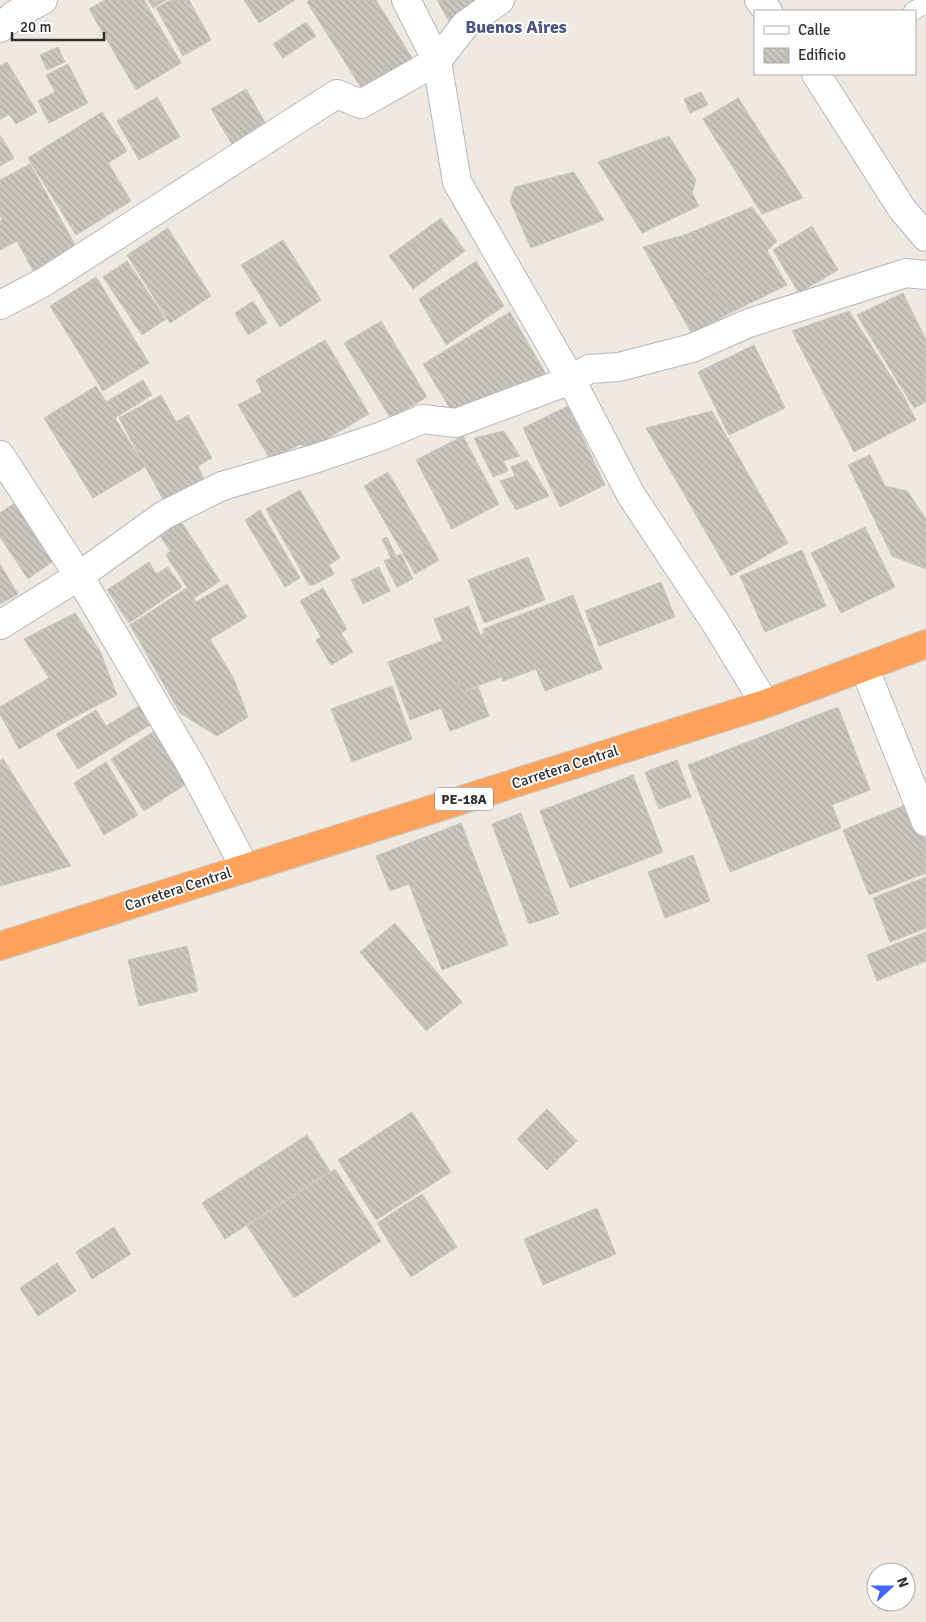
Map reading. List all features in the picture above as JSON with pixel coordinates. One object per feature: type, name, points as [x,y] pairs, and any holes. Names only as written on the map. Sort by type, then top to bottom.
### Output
[{"type":"highway","name":"Carretera Central","points":[[0,946],[764,704],[926,644]]},
{"type":"street","points":[[0,28],[14,15],[43,0]]},
{"type":"street","points":[[406,0],[437,61],[457,182],[572,380],[631,496],[717,625],[764,704]]},
{"type":"street","points":[[0,305],[44,282],[337,94],[361,104],[437,61],[465,25],[500,0]]},
{"type":"street","points":[[759,0],[767,10]]},
{"type":"street","points":[[817,75],[902,209],[926,237]]},
{"type":"street","points":[[0,625],[79,576],[164,515],[222,486],[314,459],[382,436],[423,419],[456,423],[572,380],[589,369],[619,367],[692,348],[749,323],[906,273],[926,275]]},
{"type":"street","points":[[0,455],[79,576],[192,767],[245,868]]},
{"type":"street","points":[[864,668],[926,822]]},
{"type":"lane","points":[[915,10],[926,4]]},
{"type":"building","points":[[105,0],[144,0],[181,63],[136,90],[89,9]]},
{"type":"building","points":[[148,0],[166,0],[153,8]]},
{"type":"building","points":[[171,0],[189,0],[211,40],[183,56],[156,8]]},
{"type":"building","points":[[244,0],[295,0],[259,23]]},
{"type":"building","points":[[310,0],[376,0],[412,58],[362,89],[307,2]]},
{"type":"building","points":[[437,0],[489,0],[450,23]]},
{"type":"building","points":[[306,22],[316,36],[283,58],[273,44]]},
{"type":"building","points":[[58,47],[65,62],[47,70],[40,55]]},
{"type":"building","points":[[7,62],[37,112],[16,124],[9,114],[0,120],[0,66]]},
{"type":"building","points":[[68,64],[88,103],[49,123],[38,101],[55,92],[46,75]]},
{"type":"building","points":[[246,89],[267,126],[233,146],[211,109]]},
{"type":"building","points":[[701,92],[708,105],[690,113],[684,99]]},
{"type":"building","points":[[157,97],[180,137],[139,160],[117,121]]},
{"type":"building","points":[[738,98],[803,198],[762,214],[703,119]]},
{"type":"building","points":[[102,112],[127,151],[108,163],[131,201],[76,235],[28,158]]},
{"type":"building","points":[[0,135],[14,158],[0,166]]},
{"type":"building","points":[[669,136],[696,180],[692,193],[699,206],[642,233],[598,162]]},
{"type":"building","points":[[30,164],[79,252],[36,276],[17,241],[0,250],[0,221],[2,220],[0,215],[0,180]]},
{"type":"building","points":[[574,172],[604,220],[531,248],[510,201],[515,187]]},
{"type":"building","points":[[752,207],[777,241],[767,251],[787,285],[730,313],[687,234]]},
{"type":"building","points":[[441,218],[465,251],[413,289],[389,256]]},
{"type":"building","points":[[812,226],[838,270],[799,293],[773,250]]},
{"type":"building","points":[[168,228],[211,296],[170,323],[127,255]]},
{"type":"building","points":[[687,234],[730,313],[692,334],[643,247]]},
{"type":"building","points":[[283,240],[321,300],[280,327],[241,265]]},
{"type":"building","points":[[127,261],[166,319],[142,335],[103,277]]},
{"type":"building","points":[[476,261],[504,306],[446,345],[419,299]]},
{"type":"building","points":[[96,277],[149,363],[103,391],[50,306]]},
{"type":"building","points":[[903,293],[926,340],[926,402],[914,408],[857,315]]},
{"type":"building","points":[[253,301],[267,323],[248,335],[235,313]]},
{"type":"building","points":[[849,311],[903,395],[916,420],[854,452],[792,331]]},
{"type":"building","points":[[510,312],[547,376],[456,418],[423,364]]},
{"type":"building","points":[[381,321],[427,397],[391,419],[344,343]]},
{"type":"building","points":[[325,340],[369,414],[308,450],[301,444],[270,459],[238,405],[262,392],[256,380]]},
{"type":"building","points":[[754,345],[785,408],[729,435],[698,372]]},
{"type":"building","points":[[143,380],[152,395],[115,418],[145,467],[93,498],[44,418],[96,386],[106,402]]},
{"type":"building","points":[[161,395],[176,422],[188,415],[212,458],[198,466],[204,479],[164,501],[119,418]]},
{"type":"building","points":[[568,406],[605,485],[560,507],[523,428]]},
{"type":"building","points":[[712,411],[788,543],[731,576],[646,428]]},
{"type":"building","points":[[504,431],[520,456],[503,461],[508,471],[493,477],[474,438]]},
{"type":"building","points":[[463,436],[499,504],[452,529],[416,460]]},
{"type":"building","points":[[870,455],[885,486],[907,491],[926,519],[926,569],[892,556],[848,465]]},
{"type":"building","points":[[527,460],[549,496],[516,510],[500,481],[515,476],[511,467]]},
{"type":"building","points":[[388,472],[439,560],[415,574],[364,486]]},
{"type":"building","points":[[300,490],[340,558],[329,565],[334,574],[314,585],[309,585],[266,509]]},
{"type":"building","points":[[19,500],[56,559],[28,579],[0,537],[0,513]]},
{"type":"building","points":[[260,510],[300,578],[285,587],[245,520]]},
{"type":"building","points":[[180,520],[220,581],[194,598],[166,555],[170,551],[159,534]]},
{"type":"building","points":[[865,527],[895,587],[841,613],[811,553]]},
{"type":"building","points":[[387,537],[396,556],[401,554],[413,579],[397,587],[384,561],[391,558],[382,539]]},
{"type":"building","points":[[802,550],[826,606],[765,632],[740,576]]},
{"type":"building","points":[[528,557],[545,600],[484,623],[468,580]]},
{"type":"building","points":[[149,562],[156,574],[168,567],[182,587],[129,623],[107,590]]},
{"type":"building","points":[[0,564],[18,594],[0,604]]},
{"type":"building","points":[[379,567],[390,591],[363,604],[351,580]]},
{"type":"building","points":[[661,582],[675,617],[599,646],[585,611]]},
{"type":"building","points":[[227,584],[247,617],[210,639],[234,679],[248,717],[217,736],[180,713],[130,625],[187,588],[196,602]]},
{"type":"building","points":[[323,588],[347,629],[341,633],[353,652],[331,665],[316,640],[321,637],[300,601]]},
{"type":"building","points":[[573,595],[602,669],[545,691],[536,669],[503,681],[483,629]]},
{"type":"building","points":[[469,606],[480,635],[484,633],[501,677],[462,692],[434,619]]},
{"type":"building","points":[[75,613],[100,651],[117,695],[19,749],[0,714],[0,707],[49,678],[24,639]]},
{"type":"building","points":[[442,641],[462,693],[478,687],[489,716],[450,731],[441,708],[410,720],[388,662]]},
{"type":"building","points":[[392,686],[412,739],[352,762],[331,709]]},
{"type":"building","points":[[139,706],[150,725],[78,769],[56,734],[96,710],[106,726]]},
{"type":"building","points":[[838,707],[870,790],[832,805],[841,828],[730,872],[688,765]]},
{"type":"building","points":[[159,728],[191,781],[144,811],[111,759]]},
{"type":"building","points":[[3,759],[71,866],[0,886],[0,761]]},
{"type":"building","points":[[677,760],[691,797],[659,809],[645,772]]},
{"type":"building","points":[[106,762],[138,815],[104,835],[74,783]]},
{"type":"building","points":[[633,775],[663,852],[570,888],[540,811]]},
{"type":"building","points":[[913,802],[926,836],[926,873],[869,895],[843,830]]},
{"type":"building","points":[[521,813],[559,914],[529,924],[492,824]]},
{"type":"building","points":[[461,823],[508,945],[442,970],[409,884],[390,891],[376,856]]},
{"type":"building","points":[[693,855],[710,901],[665,918],[648,872]]},
{"type":"building","points":[[926,877],[926,928],[890,942],[873,898]]},
{"type":"building","points":[[395,923],[462,1002],[426,1031],[360,952]]},
{"type":"building","points":[[926,932],[926,961],[877,981],[867,955]]},
{"type":"building","points":[[187,946],[198,991],[139,1006],[128,960]]},
{"type":"building","points":[[547,1109],[577,1141],[547,1170],[517,1139]]},
{"type":"building","points":[[412,1112],[451,1172],[376,1220],[338,1160]]},
{"type":"building","points":[[307,1135],[330,1171],[225,1239],[202,1203]]},
{"type":"building","points":[[335,1169],[381,1241],[294,1298],[247,1226]]},
{"type":"building","points":[[422,1194],[457,1247],[411,1277],[377,1223]]},
{"type":"building","points":[[597,1208],[616,1254],[543,1285],[524,1239]]},
{"type":"building","points":[[114,1227],[131,1254],[92,1279],[76,1252]]},
{"type":"building","points":[[57,1263],[76,1291],[38,1316],[20,1288]]},
{"type":"district","name":"Buenos Aires","points":[[516,27]]}]
